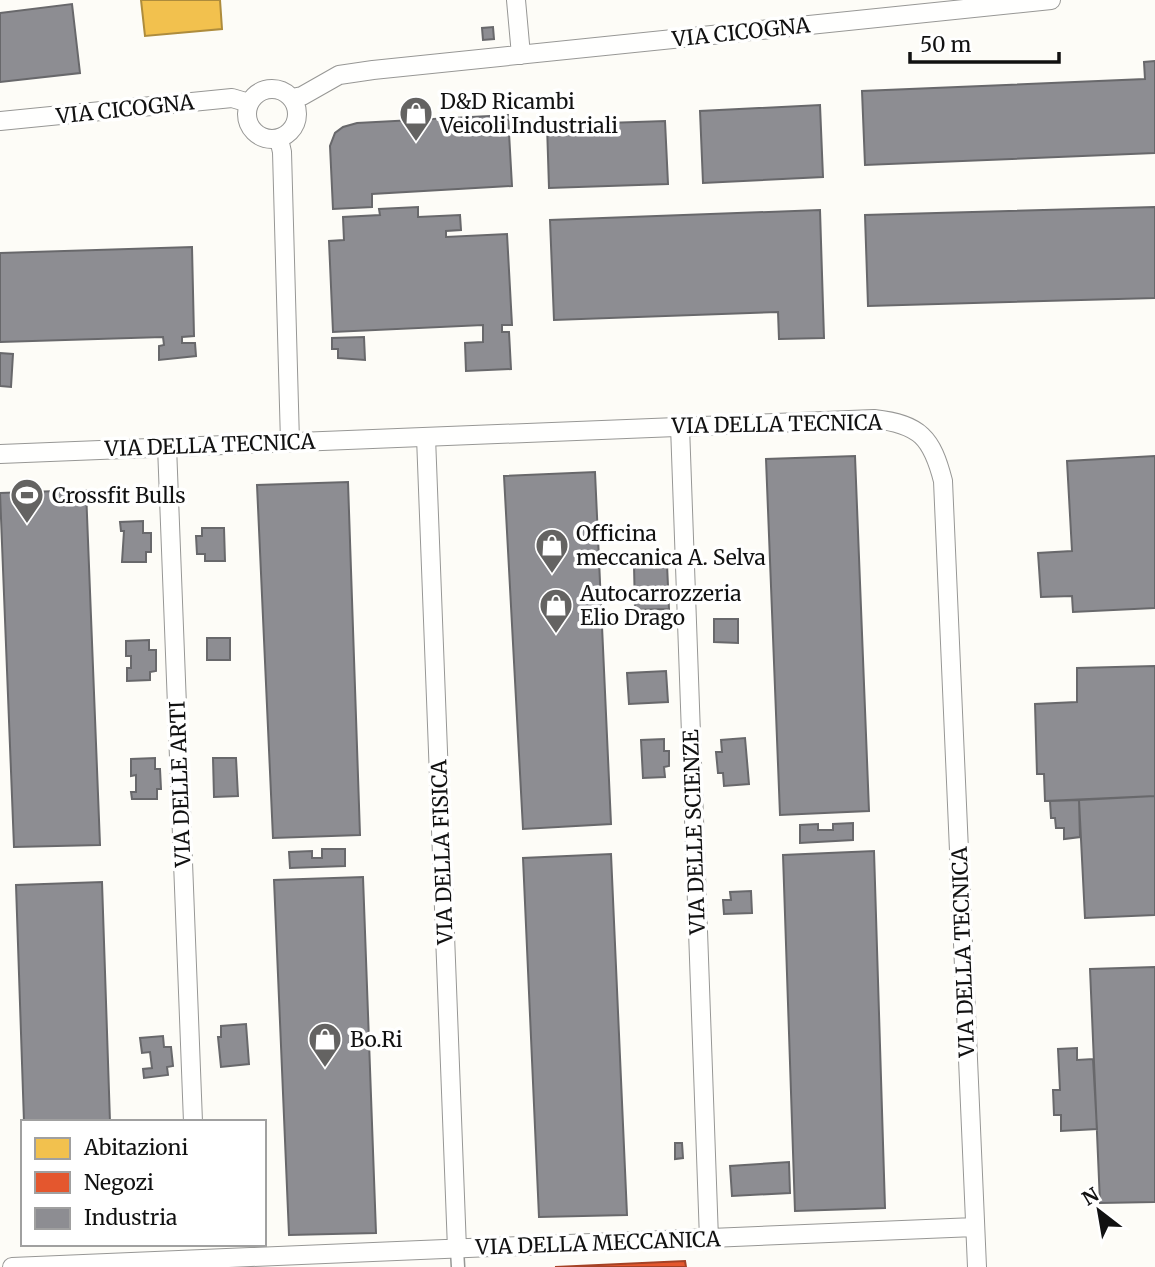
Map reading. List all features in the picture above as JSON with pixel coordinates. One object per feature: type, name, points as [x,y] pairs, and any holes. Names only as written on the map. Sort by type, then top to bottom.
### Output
[{"type":"street","points":[[516,0],[521,55]]},
{"type":"street","name":"VIA CICOGNA","points":[[0,121],[232,98],[249,103],[261,91],[269,89],[285,92],[292,98],[302,96],[340,75],[961,5],[1051,0]]},
{"type":"street","points":[[249,103],[246,119],[255,134],[262,138],[279,139],[286,135],[296,122],[296,105],[292,98]]},
{"type":"street","points":[[279,139],[282,152],[290,442]]},
{"type":"street","name":"VIA DELLA TECNICA","points":[[0,454],[874,419],[906,425],[921,433],[932,448],[943,481],[977,1267]]},
{"type":"street","name":"VIA DELLE SCIENZE","points":[[680,426],[709,1239]]},
{"type":"street","name":"VIA DELLA FISICA","points":[[426,437],[458,1267]]},
{"type":"street","name":"VIA DELLE ARTI","points":[[167,446],[193,1120]]},
{"type":"street","name":"VIA DELLA MECCANICA","points":[[12,1267],[198,1252],[457,1249],[975,1227]]},
{"type":"building: Abitazioni","points":[[141,0],[220,0],[222,29],[145,36]]},
{"type":"building: Negozi","points":[[685,1261],[686,1267],[555,1267]]},
{"type":"building: Industria","points":[[72,4],[80,73],[0,82],[0,13]]},
{"type":"building: Industria","points":[[493,27],[494,39],[483,40],[482,28]]},
{"type":"building: Industria","points":[[1155,61],[1155,153],[865,165],[862,91],[1145,79],[1144,62]]},
{"type":"building: Industria","points":[[820,105],[823,177],[703,183],[700,111]]},
{"type":"building: Industria","points":[[508,115],[512,186],[372,194],[372,207],[333,209],[330,146],[335,133],[343,127],[357,123]]},
{"type":"building: Industria","points":[[665,121],[668,184],[549,188],[547,125]]},
{"type":"building: Industria","points":[[418,207],[418,217],[460,215],[461,230],[446,231],[446,237],[507,234],[512,325],[502,325],[502,332],[509,332],[511,369],[466,371],[465,343],[483,342],[483,325],[333,332],[329,241],[344,240],[343,217],[380,215],[379,209]]},
{"type":"building: Industria","points":[[1155,207],[1155,298],[868,306],[865,215]]},
{"type":"building: Industria","points":[[820,210],[824,338],[779,339],[778,312],[554,320],[550,220]]},
{"type":"building: Industria","points":[[192,247],[194,336],[182,337],[182,343],[195,343],[196,356],[159,360],[159,346],[164,345],[163,337],[0,342],[0,253]]},
{"type":"building: Industria","points":[[364,337],[365,360],[338,358],[338,349],[332,349],[332,338]]},
{"type":"building: Industria","points":[[0,353],[13,354],[11,387],[0,386]]},
{"type":"building: Industria","points":[[855,456],[869,811],[780,815],[766,459]]},
{"type":"building: Industria","points":[[1155,456],[1155,608],[1073,612],[1072,596],[1041,597],[1038,553],[1072,551],[1067,461]]},
{"type":"building: Industria","points":[[595,472],[611,824],[523,829],[504,476]]},
{"type":"building: Industria","points":[[348,482],[360,835],[273,838],[257,485]]},
{"type":"building: Industria","points":[[86,490],[100,845],[14,847],[0,493]]},
{"type":"building: Industria","points":[[143,521],[143,533],[151,533],[151,552],[146,552],[146,562],[122,562],[124,531],[121,531],[120,522]]},
{"type":"building: Industria","points":[[202,528],[224,528],[225,561],[205,561],[205,554],[197,554],[196,536],[202,536]]},
{"type":"building: Industria","points":[[667,564],[669,609],[635,610],[634,565]]},
{"type":"building: Industria","points":[[714,619],[738,619],[738,643],[714,642]]},
{"type":"building: Industria","points":[[207,638],[230,638],[230,660],[207,660]]},
{"type":"building: Industria","points":[[149,640],[149,650],[156,650],[156,671],[150,672],[150,680],[127,681],[131,656],[126,656],[126,641]]},
{"type":"building: Industria","points":[[1155,666],[1155,796],[1045,801],[1044,774],[1037,774],[1035,704],[1077,702],[1077,668]]},
{"type":"building: Industria","points":[[666,671],[668,702],[629,704],[627,673]]},
{"type":"building: Industria","points":[[745,738],[749,784],[724,786],[723,773],[718,773],[716,752],[722,752],[721,740]]},
{"type":"building: Industria","points":[[664,739],[664,751],[669,751],[669,766],[664,767],[665,777],[643,778],[641,740]]},
{"type":"building: Industria","points":[[155,758],[155,769],[160,769],[161,789],[157,789],[157,799],[132,799],[131,792],[136,792],[136,775],[131,776],[131,759]]},
{"type":"building: Industria","points":[[213,758],[236,758],[238,796],[214,797]]},
{"type":"building: Industria","points":[[1155,796],[1155,915],[1085,918],[1079,800]]},
{"type":"building: Industria","points":[[1079,800],[1080,837],[1064,839],[1064,828],[1056,828],[1055,818],[1051,818],[1050,801]]},
{"type":"building: Industria","points":[[853,823],[853,840],[800,843],[800,825],[818,824],[818,830],[833,830],[833,824]]},
{"type":"building: Industria","points":[[322,849],[345,849],[345,866],[290,868],[289,852],[312,851],[312,858],[322,858]]},
{"type":"building: Industria","points":[[874,851],[885,1208],[795,1211],[783,855]]},
{"type":"building: Industria","points":[[611,854],[627,1215],[539,1217],[523,858]]},
{"type":"building: Industria","points":[[363,877],[376,1233],[289,1235],[274,880]]},
{"type":"building: Industria","points":[[102,882],[110,1120],[24,1120],[16,885]]},
{"type":"building: Industria","points":[[751,891],[752,913],[724,914],[723,900],[731,900],[730,892]]},
{"type":"building: Industria","points":[[1155,967],[1155,1202],[1100,1203],[1090,969]]},
{"type":"building: Industria","points":[[246,1024],[249,1064],[221,1067],[218,1037],[221,1037],[221,1026]]},
{"type":"building: Industria","points":[[163,1036],[164,1047],[171,1047],[173,1066],[167,1067],[168,1075],[144,1078],[143,1069],[152,1068],[150,1052],[142,1053],[140,1038]]},
{"type":"building: Industria","points":[[1077,1048],[1077,1060],[1093,1059],[1097,1129],[1061,1131],[1061,1115],[1054,1115],[1053,1090],[1060,1090],[1058,1049]]},
{"type":"building: Industria","points":[[675,1143],[682,1143],[683,1158],[675,1159]]},
{"type":"building: Industria","points":[[789,1162],[790,1193],[732,1196],[730,1166]]},
{"type":"place","name":"D&D Ricambi Veicoli Industriali","points":[[416,143]]},
{"type":"place","name":"Crossfit Bulls","points":[[27,525]]},
{"type":"place","name":"Officina meccanica A. Selva","points":[[552,575]]},
{"type":"place","name":"Autocarrozzeria Elio Drago","points":[[556,635]]},
{"type":"place","name":"Bo.Ri","points":[[325,1069]]}]
